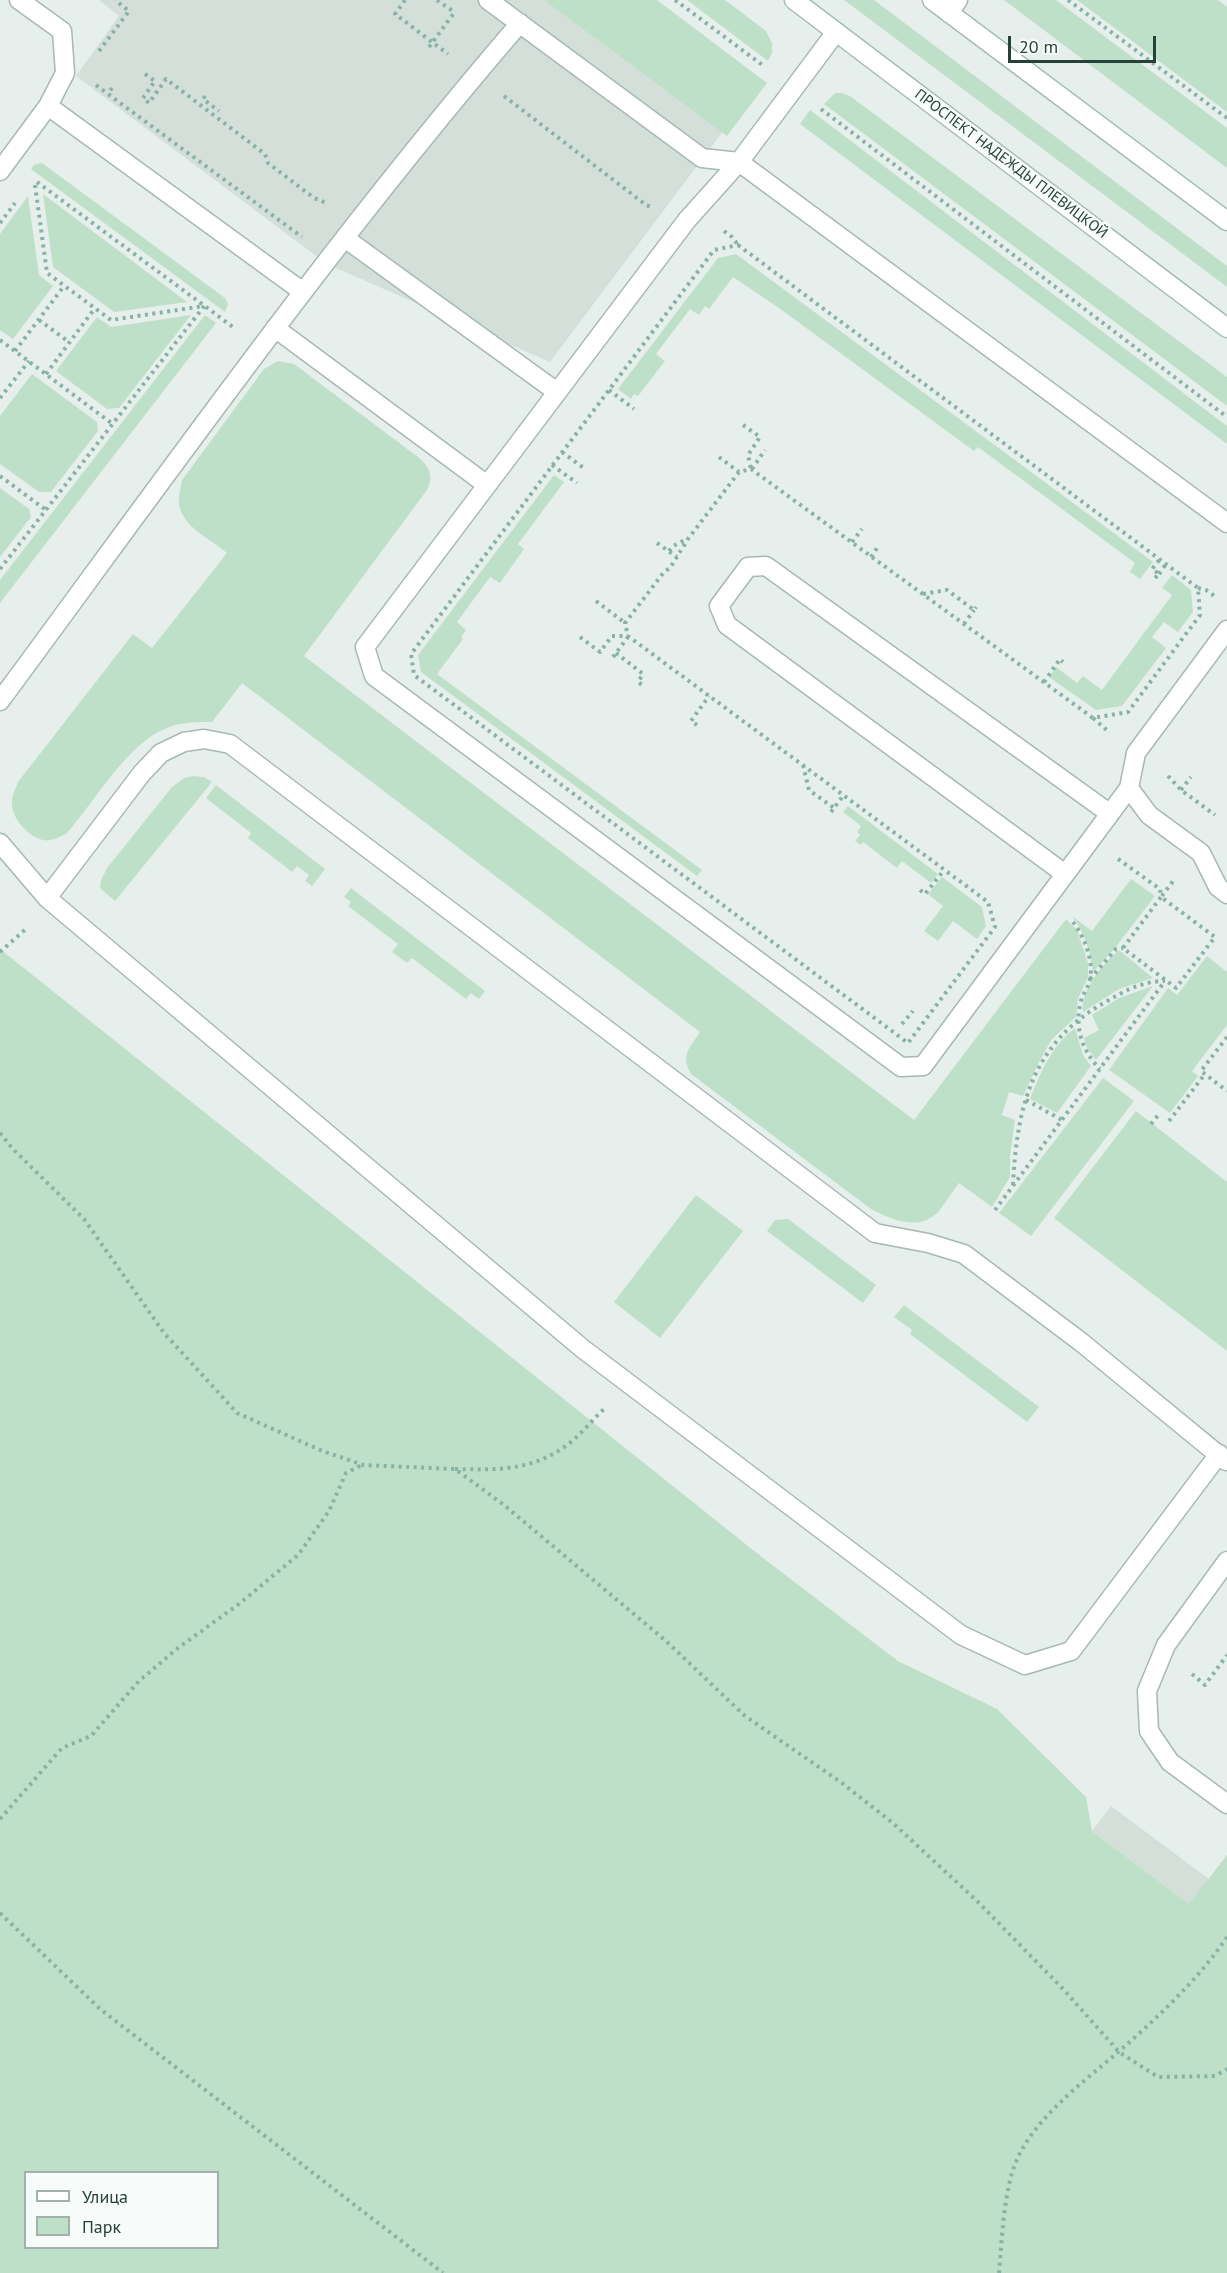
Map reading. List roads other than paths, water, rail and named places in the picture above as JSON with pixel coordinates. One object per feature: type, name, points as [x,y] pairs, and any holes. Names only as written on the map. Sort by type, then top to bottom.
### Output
[{"type":"main road","points":[[3,159],[48,106],[66,73],[62,31],[19,0]]},
{"type":"main road","points":[[488,0],[702,158],[739,162],[1227,523]]},
{"type":"main road","name":"ПРОСПЕКТ НАДЕЖДЫ ПЛЕВИЦКОЙ","points":[[794,0],[1227,328]]},
{"type":"main road","points":[[932,0],[954,6],[1227,221]]},
{"type":"main road","points":[[0,701],[275,328],[475,76],[520,23]]},
{"type":"main road","points":[[836,32],[739,162],[687,219],[365,646],[374,676],[901,1066],[923,1066],[1129,788],[1136,753],[1227,630]]},
{"type":"main road","points":[[48,106],[303,292]]},
{"type":"main road","points":[[346,238],[557,392]]},
{"type":"main road","points":[[275,328],[487,485]]},
{"type":"main road","points":[[1065,874],[727,625],[719,606],[748,567],[766,566],[1109,813]]},
{"type":"main road","points":[[0,843],[47,898],[583,1349],[961,1635],[1025,1665],[1071,1651],[1223,1458],[1081,1342],[964,1254],[928,1243],[875,1233],[230,744],[204,739],[184,742],[161,753],[142,773],[47,898]]},
{"type":"main road","points":[[1129,788],[1149,815],[1202,853],[1218,887],[1227,894]]},
{"type":"main road","points":[[1227,1561],[1166,1645],[1147,1691],[1149,1731],[1170,1762],[1227,1804]]}]
